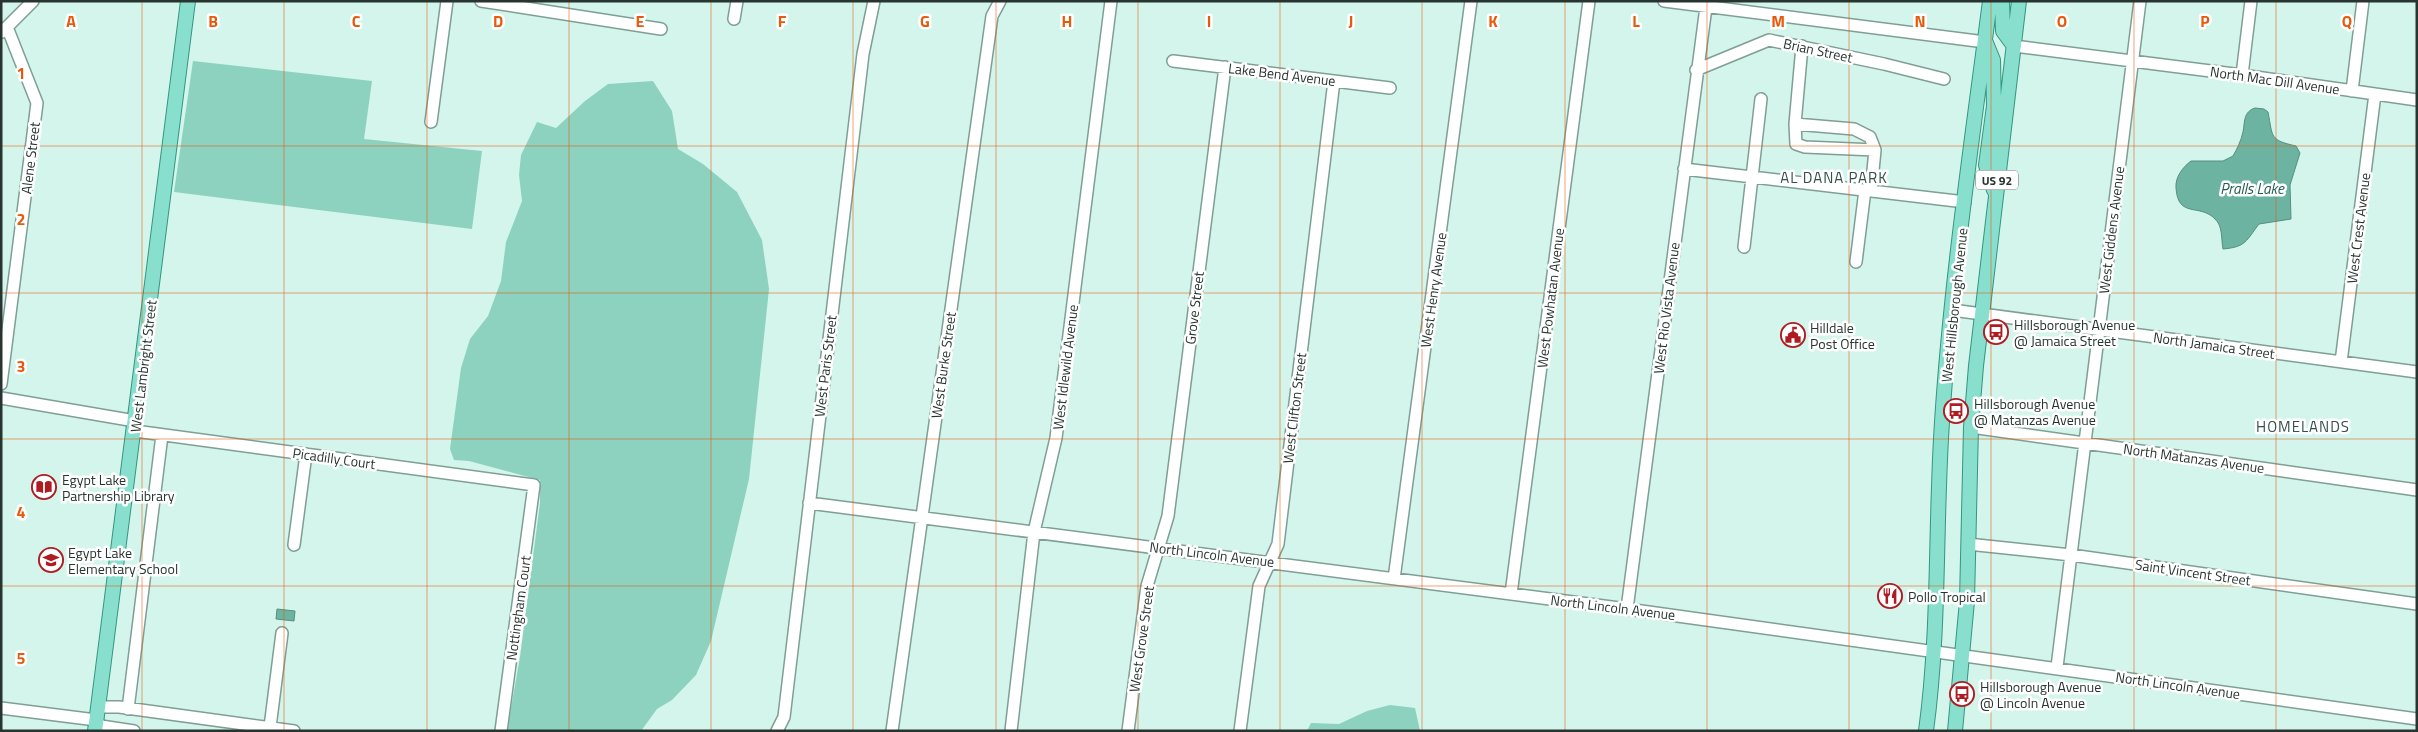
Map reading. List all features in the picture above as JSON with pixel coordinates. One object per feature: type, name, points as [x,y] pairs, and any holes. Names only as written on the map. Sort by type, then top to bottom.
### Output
[{"type":"main road","name":"West Lambright Street","points":[[96,719],[188,1]]},
{"type":"main road","name":"West Hillsborough Avenue","points":[[1926,731],[1934,650],[1942,423],[1952,310],[1990,1]]},
{"type":"main road","points":[[2002,1],[2003,31],[2014,46]]},
{"type":"main road","name":"West Hillsborough Avenue","points":[[1956,731],[1964,656],[1971,427],[1981,315],[2020,1]]},
{"type":"main road","points":[[1985,42],[1994,60],[1994,106],[1986,165],[1995,196]]},
{"type":"street","points":[[4,29],[32,1]]},
{"type":"street","points":[[431,122],[447,1]]},
{"type":"street","points":[[481,1],[661,29]]},
{"type":"street","points":[[734,19],[736,1]]},
{"type":"street","name":"West Paris Street","points":[[777,731],[784,717],[863,54],[874,1]]},
{"type":"street","name":"West Burke Street","points":[[892,731],[992,16],[1000,1]]},
{"type":"street","name":"West Idlewild Avenue","points":[[1011,731],[1034,532],[1056,438],[1111,1]]},
{"type":"street","name":"West Henry Avenue","points":[[1394,579],[1471,1]]},
{"type":"street","name":"West Powhatan Avenue","points":[[1511,594],[1589,1]]},
{"type":"street","points":[[1664,1],[1706,6],[1757,6],[1985,42]]},
{"type":"street","name":"West Giddens Avenue","points":[[2056,667],[2140,1]]},
{"type":"street","points":[[2242,75],[2251,1]]},
{"type":"street","points":[[2352,91],[2363,1]]},
{"type":"street","name":"West Rio Vista Avenue","points":[[1627,609],[1696,70],[1706,6]]},
{"type":"street","name":"Alene Street","points":[[1,384],[37,104],[4,29]]},
{"type":"street","name":"Brian Street","points":[[1696,70],[1769,40],[1944,79]]},
{"type":"street","points":[[1802,46],[1795,124],[1796,144],[1805,147],[1875,150]]},
{"type":"street","name":"North Mac Dill Avenue","points":[[2014,46],[2242,75],[2417,100]]},
{"type":"street","name":"Lake Bend Avenue","points":[[1173,61],[1390,88]]},
{"type":"street","name":"Grove Street","points":[[1158,548],[1168,516],[1225,67]]},
{"type":"street","name":"West Clifton Street","points":[[1240,731],[1259,586],[1278,544],[1334,81]]},
{"type":"street","name":"West Crest Avenue","points":[[2341,362],[2375,94]]},
{"type":"street","points":[[1744,247],[1762,99]]},
{"type":"street","points":[[1795,124],[1854,129],[1870,137],[1875,150],[1856,262]]},
{"type":"street","points":[[1684,169],[1965,202]]},
{"type":"street","name":"North Jamaica Street","points":[[1952,310],[2417,372]]},
{"type":"street","points":[[1,398],[135,426]]},
{"type":"street","name":"Picadilly Court","points":[[135,426],[162,435],[534,484]]},
{"type":"street","name":"North Matanzas Avenue","points":[[1971,427],[2417,490]]},
{"type":"street","points":[[128,709],[162,435]]},
{"type":"street","points":[[294,545],[306,454]]},
{"type":"street","name":"Nottingham Court","points":[[501,731],[534,484]]},
{"type":"street","name":"North Lincoln Avenue","points":[[809,503],[1934,650],[1964,656],[2056,667],[2417,718]]},
{"type":"street","name":"Saint Vincent Street","points":[[1968,544],[2071,555],[2417,604]]},
{"type":"street","name":"West Grove Street","points":[[1128,731],[1147,586],[1158,548]]},
{"type":"street","points":[[270,728],[282,633]]},
{"type":"street","points":[[1,708],[96,719],[128,709],[294,731]]},
{"type":"street","points":[[96,719],[101,726],[134,731]]},
{"type":"shaded area","points":[[193,61],[372,81],[364,139],[482,151],[472,229],[174,192]]},
{"type":"shaded area","points":[[653,81],[672,111],[678,149],[703,164],[737,192],[762,240],[769,289],[749,479],[711,641],[696,675],[672,700],[657,709],[641,731],[507,731],[520,657],[540,503],[540,480],[469,461],[454,460],[450,449],[461,368],[470,339],[488,316],[501,281],[506,242],[522,201],[519,175],[521,155],[537,122],[556,128],[585,101],[608,84]]},
{"type":"shaded area","points":[[1390,705],[1415,708],[1420,731],[1307,731],[1311,723],[1339,724],[1367,711]]},
{"type":"water","name":"Pralls Lake","points":[[2255,108],[2264,109],[2268,112],[2272,132],[2277,139],[2296,146],[2300,153],[2290,185],[2291,219],[2259,224],[2241,245],[2223,249],[2221,229],[2218,222],[2209,214],[2181,204],[2176,188],[2177,180],[2182,169],[2191,161],[2223,161],[2233,156],[2241,139],[2246,115]]},
{"type":"water","points":[[277,609],[295,611],[294,621],[276,619]]},
{"type":"place","name":"Hillsborough Avenue @ Jamaica Street","points":[[1996,332]]},
{"type":"place","name":"Hilldale Post Office","points":[[1793,335]]},
{"type":"place","name":"Hillsborough Avenue @ Matanzas Avenue","points":[[1956,411]]},
{"type":"place","name":"Egypt Lake Partnership Library","points":[[44,487]]},
{"type":"place","name":"Egypt Lake Elementary School","points":[[51,560]]},
{"type":"place","name":"Pollo Tropical","points":[[1890,596]]},
{"type":"place","name":"Hillsborough Avenue @ Lincoln Avenue","points":[[1962,694]]},
{"type":"district","name":"AL DANA PARK","points":[[1834,177]]},
{"type":"district","name":"HOMELANDS","points":[[2303,426]]}]
